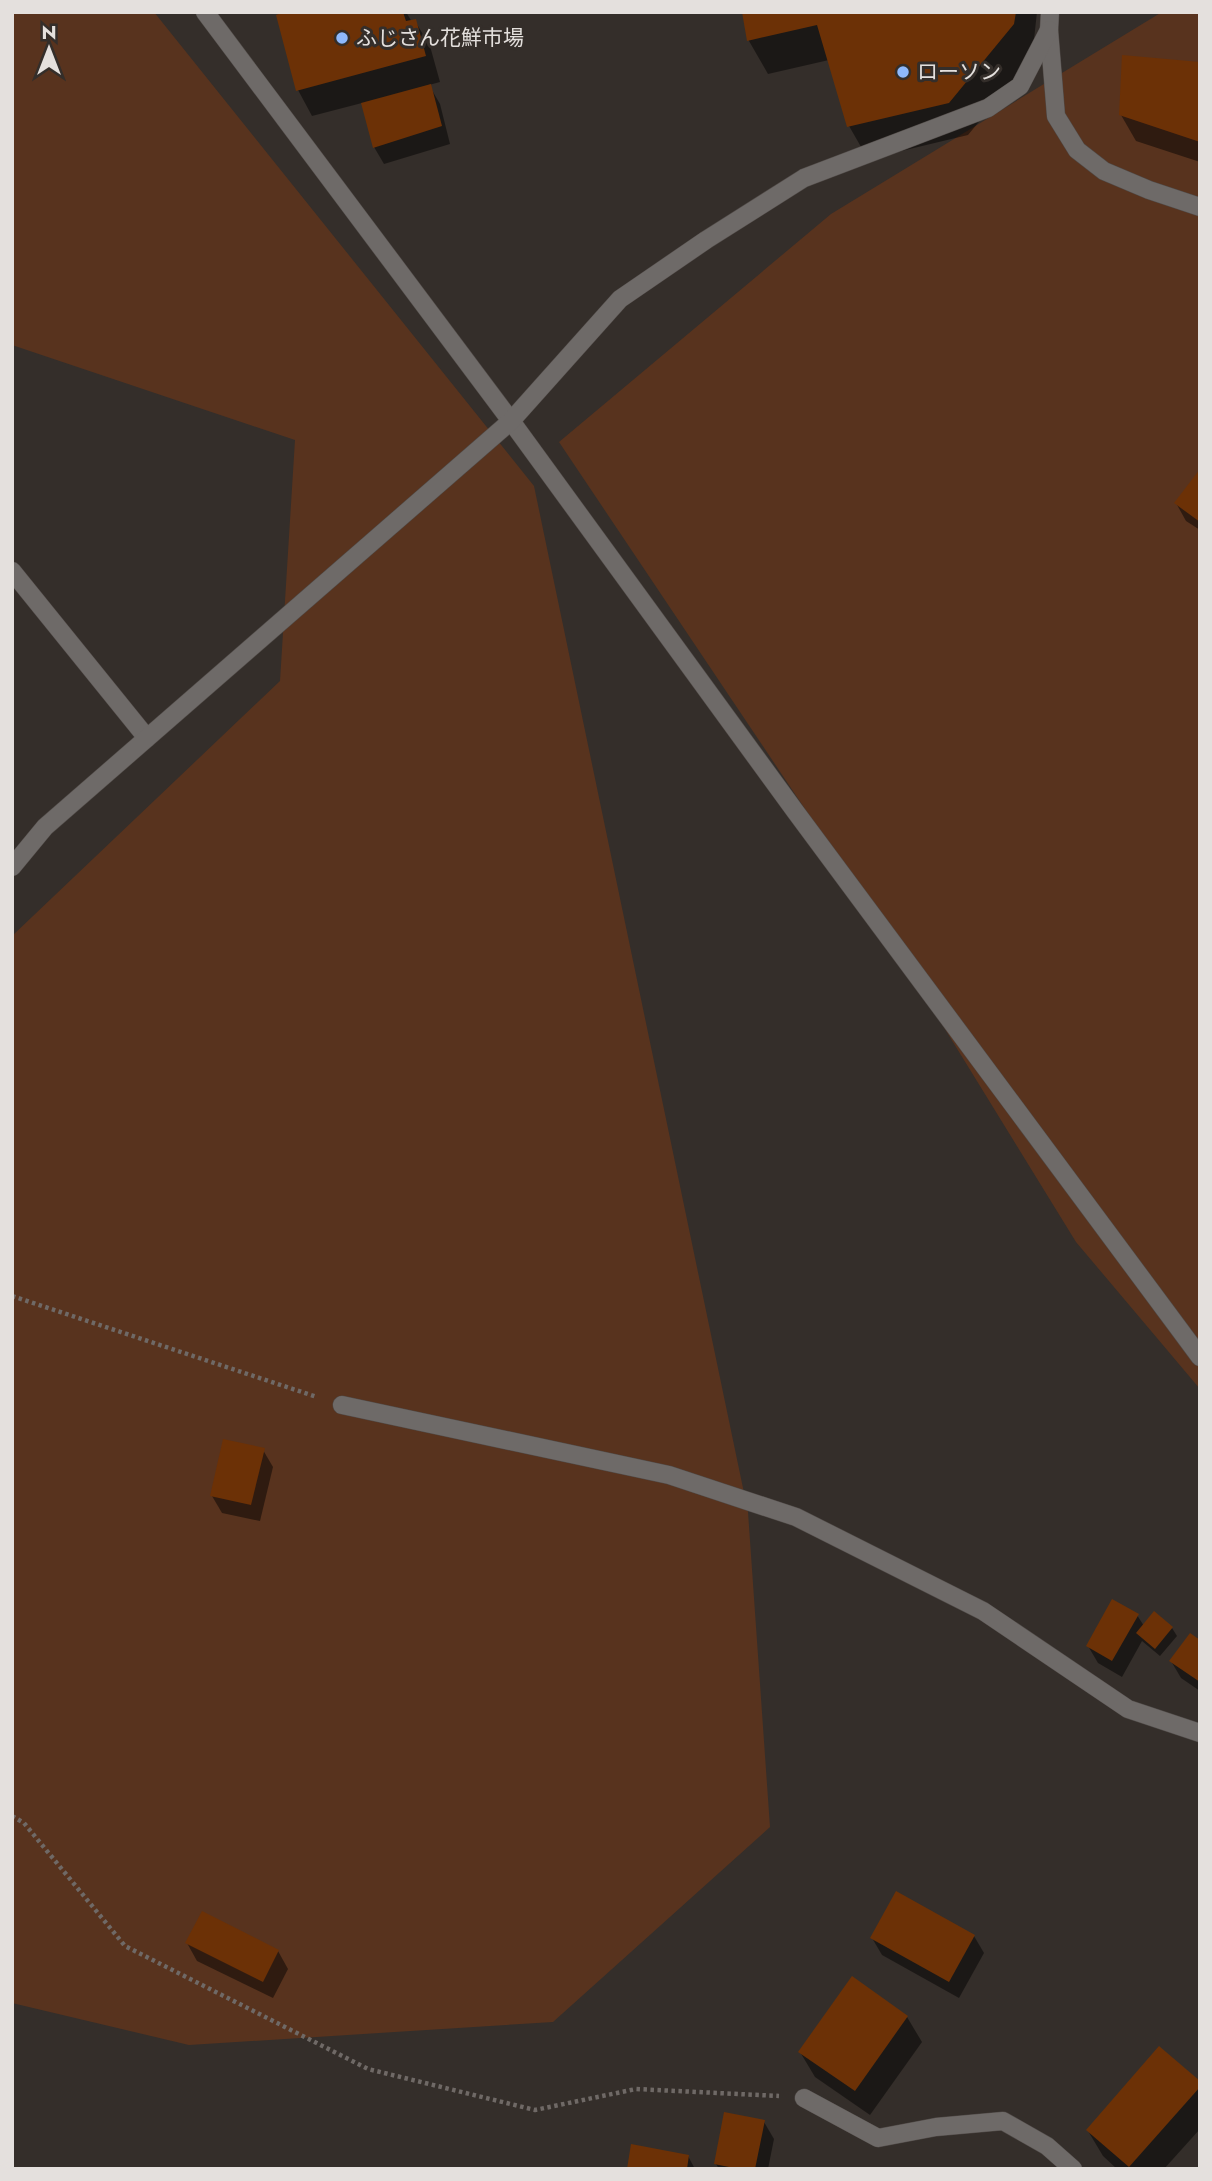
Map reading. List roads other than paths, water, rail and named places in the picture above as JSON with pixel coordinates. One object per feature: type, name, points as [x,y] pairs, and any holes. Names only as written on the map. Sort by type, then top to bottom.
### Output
[{"type":"street","points":[[205,12],[511,421],[811,833],[1200,1357]]},
{"type":"street","points":[[12,867],[45,827],[511,421],[620,299],[804,178],[988,108],[1020,86],[1050,21]]},
{"type":"street","points":[[1050,21],[1056,116],[1077,150],[1104,171],[1200,207]]},
{"type":"street","points":[[12,571],[147,738]]},
{"type":"street","points":[[342,1405],[669,1475],[796,1517],[983,1611],[1128,1709],[1200,1733]]},
{"type":"street","points":[[804,2098],[878,2138],[936,2127],[1003,2121],[1046,2146],[1073,2169]]},
{"type":"place","name":"ふじさん花鮮市場","points":[[342,38]]},
{"type":"place","name":"ローソン","points":[[903,72]]}]
